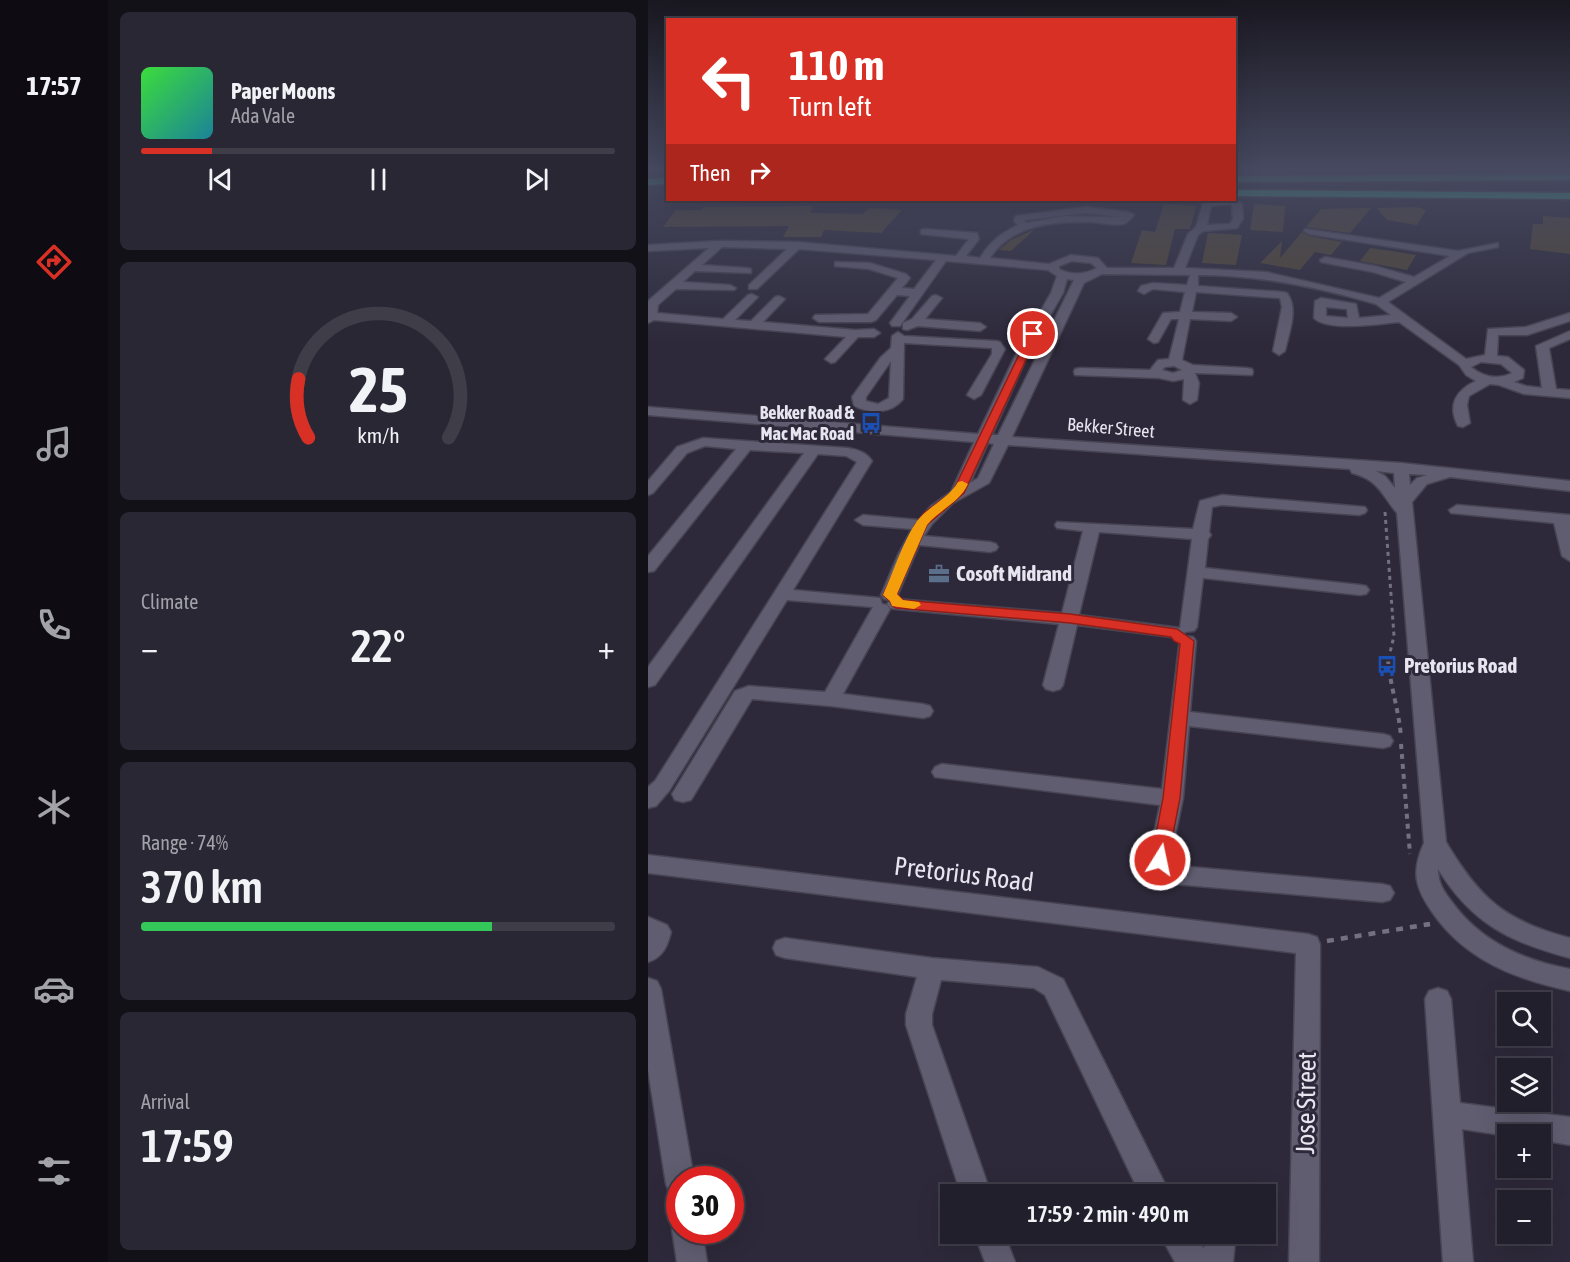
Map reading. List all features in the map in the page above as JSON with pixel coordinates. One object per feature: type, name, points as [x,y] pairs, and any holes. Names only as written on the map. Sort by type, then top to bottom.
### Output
[{"type":"street","points":[[982,262],[994,244],[1012,231],[1027,227]]},
{"type":"street","points":[[1178,272],[1193,234],[1201,228]]},
{"type":"street","points":[[1309,231],[1462,253]]},
{"type":"street","points":[[925,232],[973,235],[974,239],[958,260]]},
{"type":"street","points":[[652,307],[677,281],[719,244]]},
{"type":"street","points":[[648,248],[719,244],[797,245],[982,262],[1087,276]]},
{"type":"street","points":[[726,322],[797,245]]},
{"type":"street","points":[[1380,302],[1462,253],[1494,245]]},
{"type":"street","points":[[1329,246],[1323,265],[1360,266],[1416,280]]},
{"type":"street","points":[[703,258],[757,262]]},
{"type":"street","points":[[958,493],[1023,352],[1057,293],[1058,271],[1064,259],[1079,258],[1099,263],[1102,266],[1100,271]]},
{"type":"street","points":[[902,333],[917,293],[942,259]]},
{"type":"street","points":[[819,318],[867,319],[872,317],[904,278],[870,266],[839,264]]},
{"type":"street","points":[[1348,279],[1360,266]]},
{"type":"street","points":[[692,268],[747,271]]},
{"type":"street","points":[[831,699],[885,603],[921,525],[928,516],[958,493],[974,489],[984,480],[1079,281],[1087,276],[1100,271],[1196,272],[1266,275],[1311,284],[1380,302],[1446,348],[1467,368],[1495,380],[1517,389],[1570,394]]},
{"type":"street","points":[[1377,285],[1387,271]]},
{"type":"street","points":[[1175,362],[1196,272]]},
{"type":"street","points":[[677,281],[734,285]]},
{"type":"street","points":[[1144,291],[1145,288],[1153,286],[1279,294],[1287,298],[1288,307],[1279,351]]},
{"type":"street","points":[[894,291],[917,293]]},
{"type":"street","points":[[652,307],[712,298]]},
{"type":"street","points":[[902,333],[936,298]]},
{"type":"street","points":[[754,325],[779,299]]},
{"type":"street","points":[[1321,302],[1322,320],[1354,322],[1400,318]]},
{"type":"street","points":[[652,307],[665,317],[855,334],[874,333],[876,327],[902,333],[996,345],[999,349],[998,354],[974,395]]},
{"type":"street","points":[[665,317],[664,309],[668,308],[699,309]]},
{"type":"street","points":[[1155,339],[1165,316],[1186,314],[1232,317]]},
{"type":"street","points":[[1467,368],[1485,358],[1492,332],[1527,331],[1570,317]]},
{"type":"street","points":[[902,333],[980,327]]},
{"type":"street","points":[[831,359],[855,334]]},
{"type":"street","points":[[1550,393],[1542,346],[1570,335]]},
{"type":"street","points":[[1446,348],[1485,358],[1504,360],[1518,370],[1518,375],[1495,380],[1465,391],[1459,397],[1463,423]]},
{"type":"street","points":[[1023,352],[1045,354]]},
{"type":"street","points":[[1159,374],[1156,368],[1158,366],[1175,362],[1188,371],[1192,383],[1190,400]]},
{"type":"street","points":[[1465,391],[1467,368]]},
{"type":"street","points":[[1080,372],[1159,374],[1178,377],[1188,371],[1247,372]]},
{"type":"street","points":[[906,431],[968,426],[986,418],[995,410]]},
{"type":"street","name":"Bekker Street","points":[[648,411],[1191,454],[1401,468],[1498,476],[1570,486]]},
{"type":"street","points":[[648,800],[662,786],[865,461],[863,457],[855,454],[708,442],[682,450],[652,481]]},
{"type":"street","points":[[648,567],[746,445]]},
{"type":"street","points":[[648,681],[813,451]]},
{"type":"street","points":[[1326,462],[1376,475],[1404,507]]},
{"type":"street","points":[[1401,468],[1435,843],[1469,897],[1491,915],[1514,930],[1539,940],[1570,948]]},
{"type":"street","points":[[1404,507],[1422,481],[1458,473]]},
{"type":"street","points":[[1498,476],[1522,486],[1570,499]]},
{"type":"street","points":[[1359,510],[1222,500],[1205,504],[1203,535],[1184,634],[1181,718],[1172,798],[1160,860],[1167,872],[1173,875],[1382,893]]},
{"type":"street","points":[[1456,510],[1565,520],[1570,556]]},
{"type":"street","points":[[863,520],[921,525]]},
{"type":"street","points":[[1063,525],[1203,535]]},
{"type":"street","points":[[1053,685],[1092,527]]},
{"type":"street","points":[[913,540],[990,547]]},
{"type":"street","points":[[1197,572],[1360,590]]},
{"type":"street","points":[[783,594],[1070,619],[1184,634]]},
{"type":"street","points":[[683,794],[742,696],[746,693],[760,691],[923,711]]},
{"type":"street","points":[[1181,718],[1383,741]]},
{"type":"street","points":[[942,772],[1172,798]]},
{"type":"street","points":[[1435,843],[1428,862],[1427,880],[1445,912],[1465,935],[1478,946],[1503,960],[1542,975],[1570,980]]},
{"type":"street","name":"Pretorius Road","points":[[648,864],[1308,944]]},
{"type":"street","points":[[648,927],[659,932],[656,944],[648,952]]},
{"type":"street","name":"Jose Street","points":[[1304,1262],[1308,944]]},
{"type":"street","points":[[785,948],[932,969],[1038,978],[1054,987],[1150,1184]]},
{"type":"street","points":[[932,969],[919,1014],[919,1025],[973,1184]]},
{"type":"street","points":[[648,989],[677,1166]]},
{"type":"street","points":[[1437,999],[1458,1262]]},
{"type":"street","points":[[1446,1114],[1570,1131]]},
{"type":"street","points":[[689,1244],[692,1262]]},
{"type":"street","points":[[994,1244],[1000,1262]]},
{"type":"street","points":[[1181,1244],[1188,1255],[1199,1262]]},
{"type":"street","points":[[1218,1262],[1220,1244]]},
{"type":"path","points":[[1385,506],[1394,636],[1388,660],[1390,680],[1400,712],[1411,861]]},
{"type":"path","points":[[1308,944],[1432,924],[1429,916]]},
{"type":"building","points":[[789,227],[887,227],[881,233],[824,230],[821,237],[783,237]]},
{"type":"building","points":[[1157,227],[1191,227],[1190,229],[1175,229],[1166,265],[1131,263],[1142,230],[1155,232]]},
{"type":"building","points":[[1250,227],[1283,227],[1283,232],[1250,230]]},
{"type":"building","points":[[1306,227],[1355,227],[1350,233]]},
{"type":"building","points":[[1533,227],[1570,227],[1570,254],[1530,249]]},
{"type":"building","points":[[1035,229],[1011,251],[999,250],[1011,240]]},
{"type":"building","points":[[1302,232],[1309,236],[1342,242],[1331,255],[1315,252],[1300,270],[1260,263],[1282,241],[1280,258]]},
{"type":"building","points":[[1208,233],[1242,235],[1236,265],[1202,263]]},
{"type":"building","points":[[1370,248],[1416,255],[1407,270],[1360,261]]},
{"type":"slow traffic","points":[[914,605],[896,604],[897,599],[890,595],[921,525],[928,516],[958,493],[962,484]]},
{"type":"place","name":"Bekker Road & Mac Mac Road","points":[[871,423]]},
{"type":"place","name":"Cosoft Midrand","points":[[939,574]]},
{"type":"place","name":"Pretorius Road","points":[[1387,666]]},
{"type":"route","points":[[1033,334],[995,410],[958,493],[928,516],[921,525],[890,595],[897,599],[896,604],[1070,619],[1177,633],[1179,638],[1187,641],[1188,656],[1172,798],[1160,860]]}]
